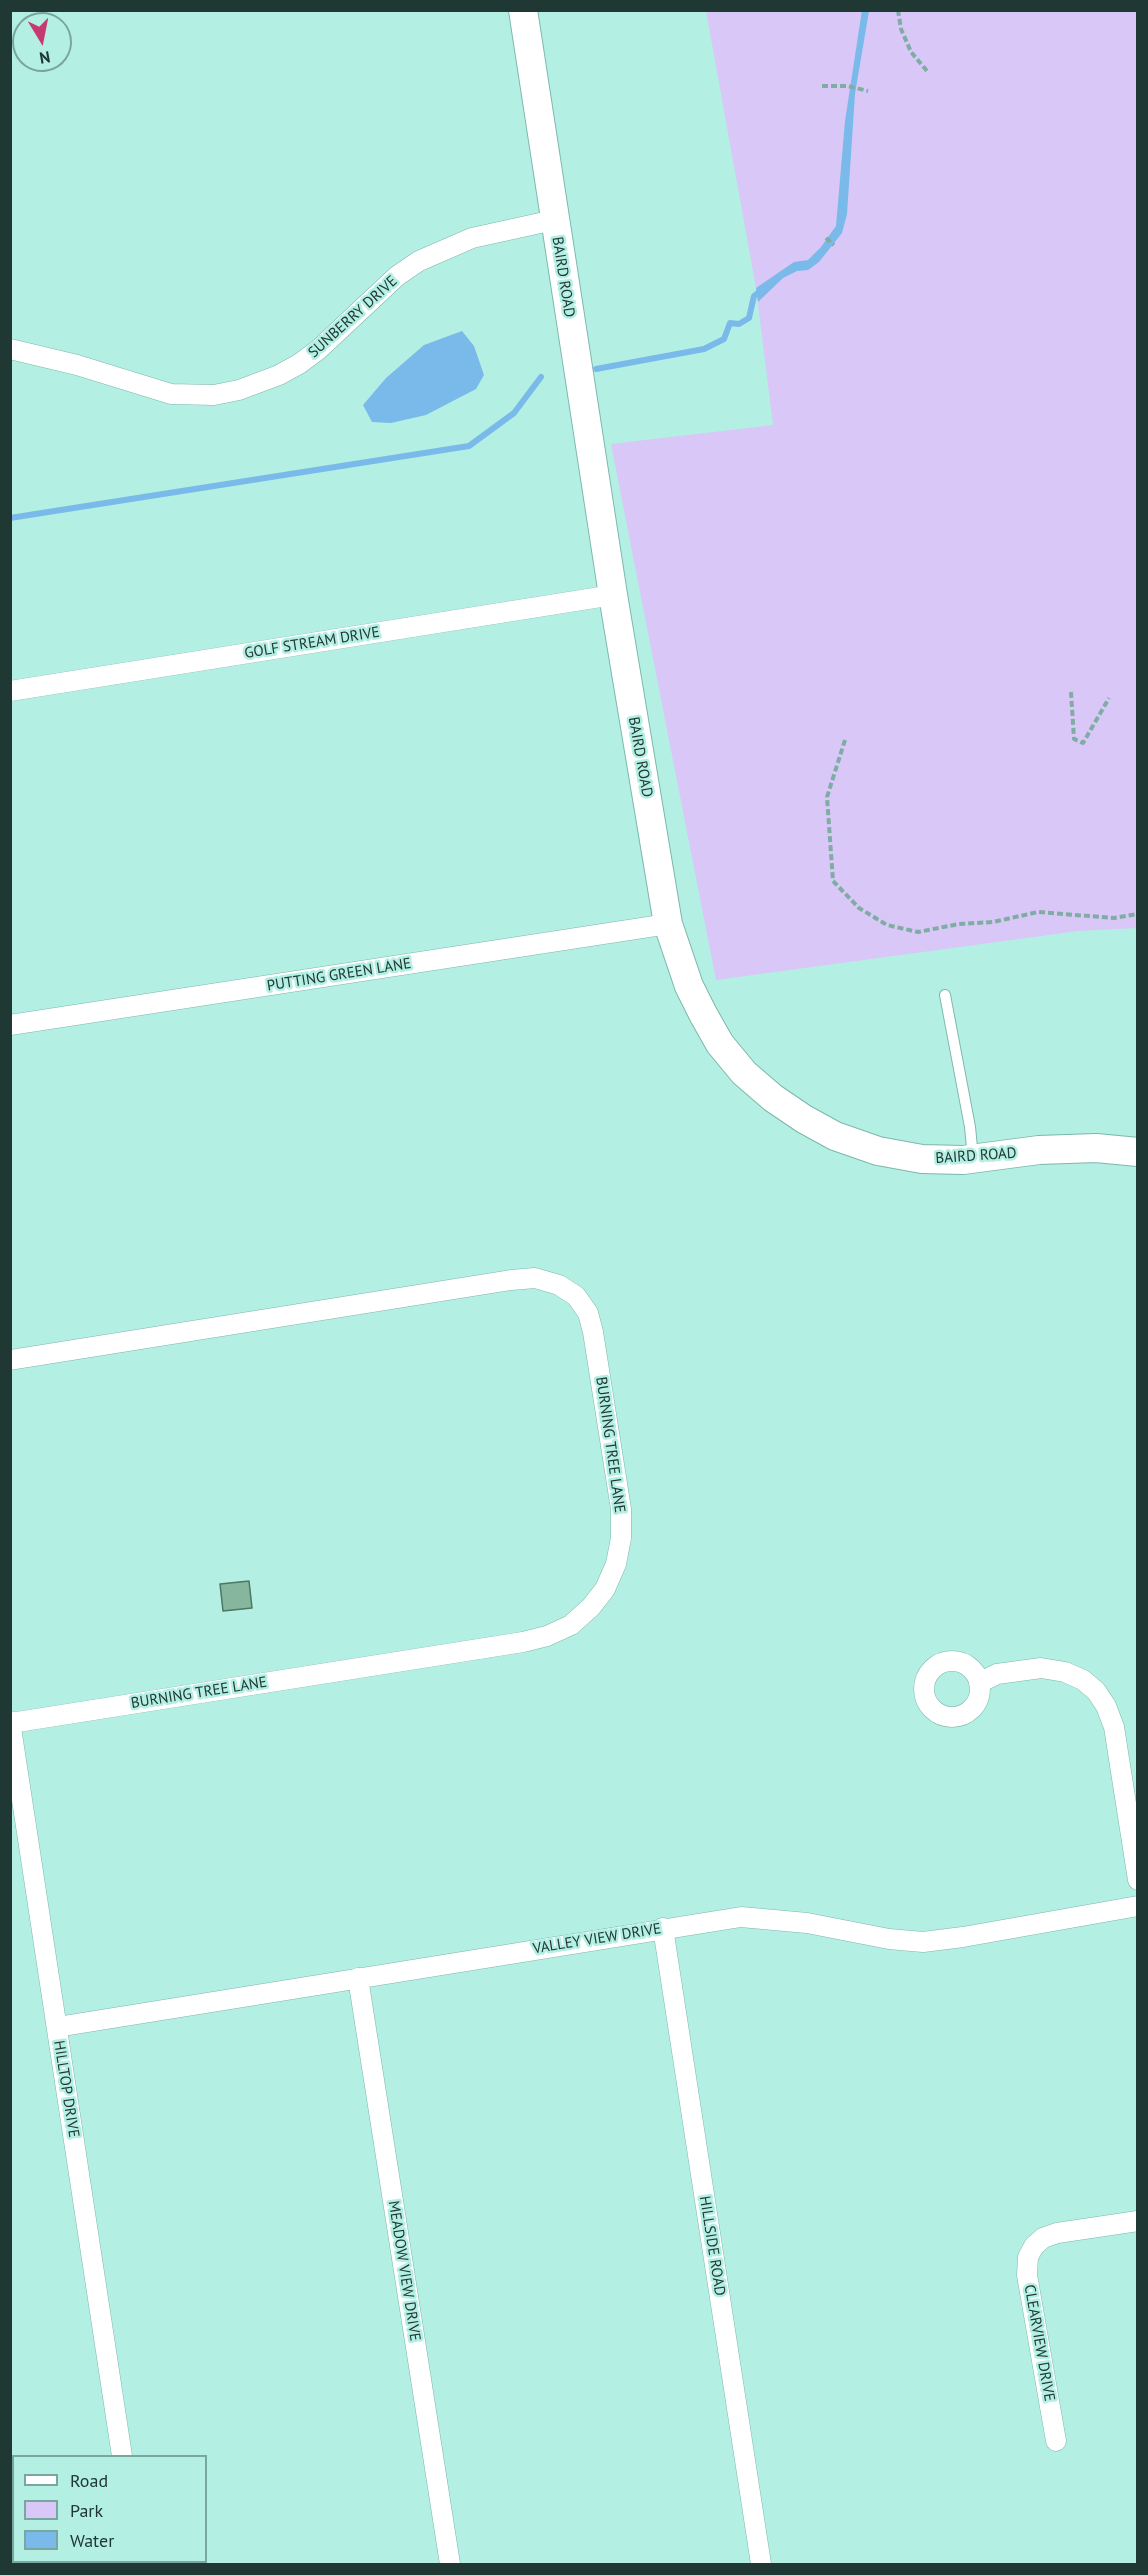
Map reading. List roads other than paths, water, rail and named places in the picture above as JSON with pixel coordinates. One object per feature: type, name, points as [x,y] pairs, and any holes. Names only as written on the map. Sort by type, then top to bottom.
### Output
[{"type":"street","name":"BAIRD ROAD","points":[[523,10],[613,596],[668,924],[689,986],[720,1044],[744,1073],[773,1098],[835,1136],[878,1152],[922,1159],[973,1158],[1038,1150],[1096,1148],[1137,1152]]},
{"type":"street","name":"SUNBERRY DRIVE","points":[[10,349],[77,365],[171,394],[214,395],[239,390],[279,375],[299,364],[339,331],[397,276],[419,261],[472,238],[554,220]]},
{"type":"street","name":"GOLF STREAM DRIVE","points":[[10,691],[613,596]]},
{"type":"street","name":"PUTTING GREEN LANE","points":[[10,1025],[668,924]]},
{"type":"street","name":"BURNING TREE LANE","points":[[10,1360],[535,1278],[559,1285],[576,1296],[588,1313],[621,1509],[621,1538],[616,1564],[605,1589],[591,1607],[570,1625],[547,1636],[523,1642],[11,1722]]},
{"type":"street","points":[[979,1683],[997,1674],[1041,1668],[1065,1672],[1083,1680],[1096,1691],[1114,1727],[1137,1880]]},
{"type":"street","name":"HILLTOP DRIVE","points":[[11,1722],[122,2455]]},
{"type":"street","name":"VALLEY VIEW DRIVE","points":[[57,2027],[741,1917],[773,1918],[889,1939],[923,1942],[1137,1906]]},
{"type":"street","name":"HILLSIDE ROAD","points":[[663,1928],[761,2565]]},
{"type":"street","name":"MEADOW VIEW DRIVE","points":[[358,1978],[450,2565]]},
{"type":"street","name":"CLEARVIEW DRIVE","points":[[1056,2441],[1027,2275],[1028,2257],[1034,2246],[1043,2238],[1057,2233],[1137,2221]]},
{"type":"lane","points":[[945,995],[970,1127],[973,1158]]},
{"type":"water","points":[[862,10],[869,11],[855,94],[847,214],[842,233],[819,262],[808,270],[797,271],[783,278],[758,302],[756,288],[794,262],[808,260],[836,226],[845,121]]},
{"type":"water","points":[[462,331],[474,346],[484,375],[476,389],[426,415],[391,423],[372,422],[363,405],[386,378],[424,345]]},
{"type":"waterway","points":[[596,369],[704,349],[724,339],[730,323],[739,324],[749,318],[754,296],[763,289]]},
{"type":"waterway","points":[[10,518],[469,446],[514,413],[541,377]]}]
